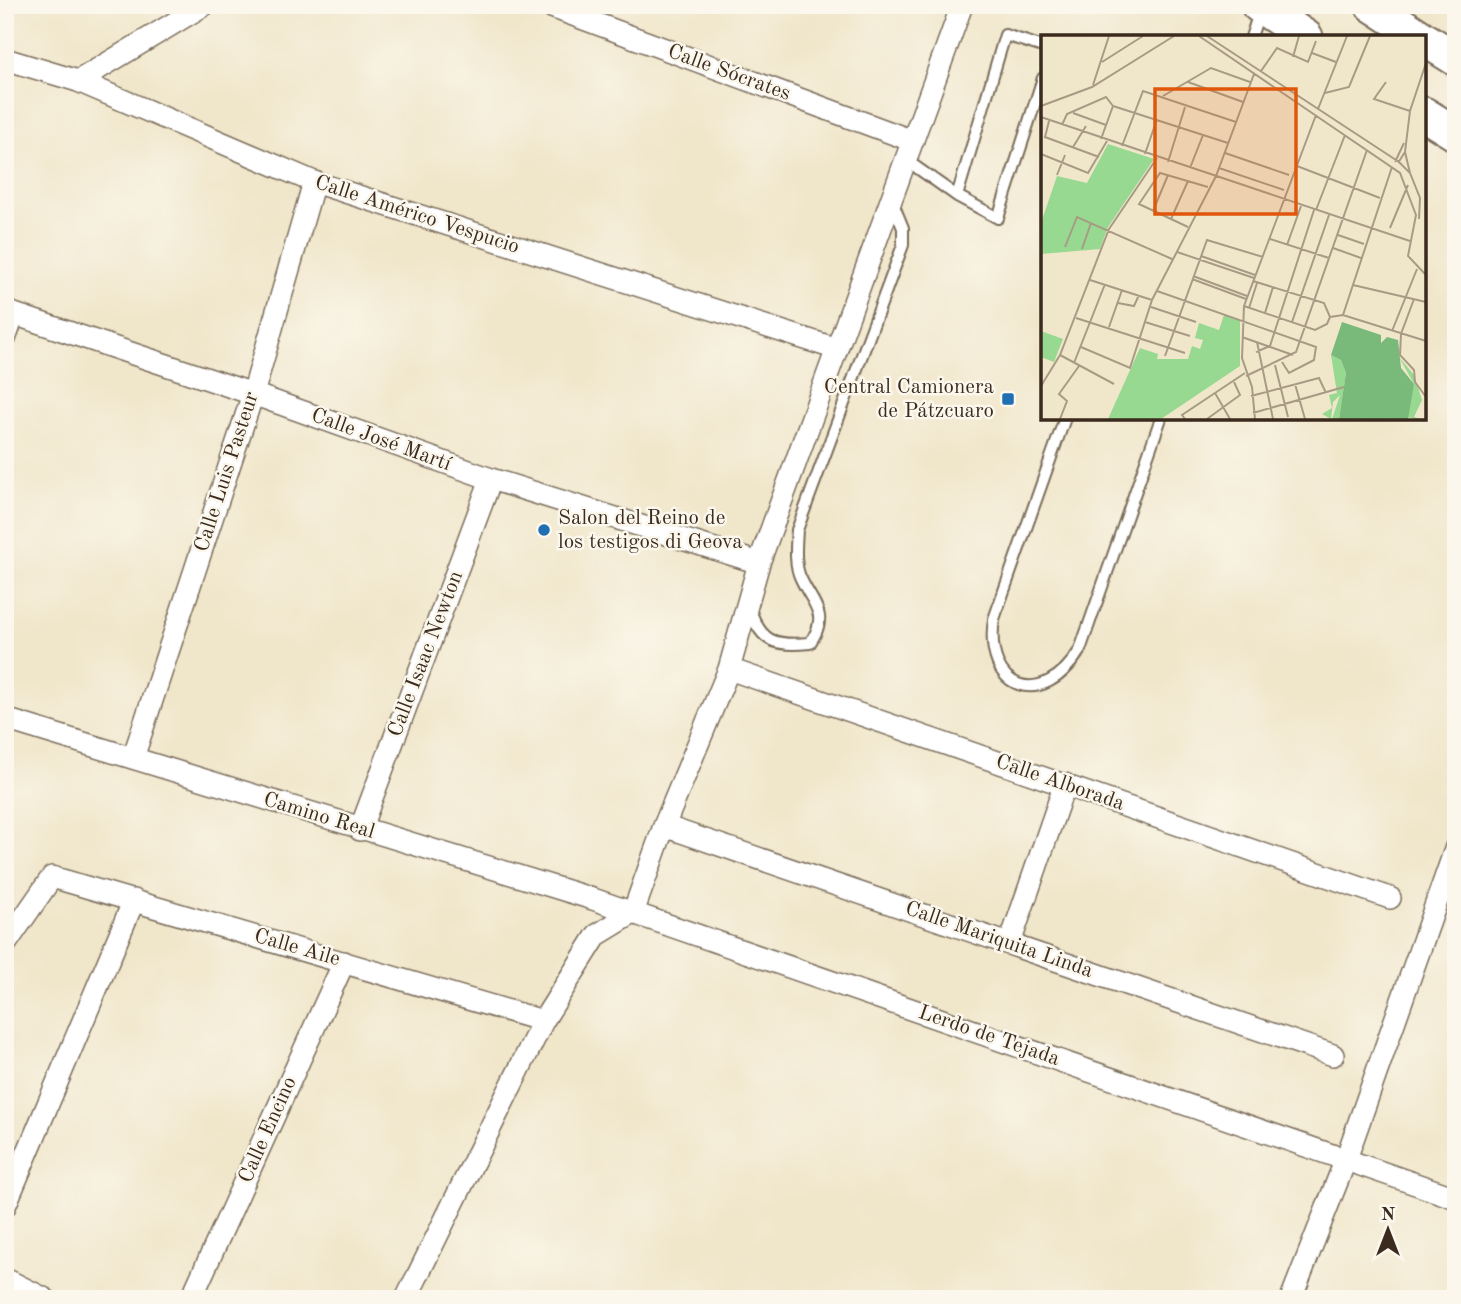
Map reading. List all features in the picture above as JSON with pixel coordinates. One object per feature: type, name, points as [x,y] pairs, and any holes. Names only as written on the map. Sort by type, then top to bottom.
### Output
[{"type":"main road","points":[[1372,5],[1417,35]]},
{"type":"main road","points":[[1256,16],[1301,35]]},
{"type":"main road","points":[[1426,40],[1456,59]]},
{"type":"main road","points":[[1426,115],[1456,134]]},
{"type":"street","points":[[78,80],[204,5]]},
{"type":"street","name":"Calle Sócrates","points":[[546,5],[909,150]]},
{"type":"street","points":[[406,1299],[543,1021],[597,935],[633,913],[664,825],[729,669],[759,563],[962,5]]},
{"type":"street","name":"Calle Américo Vespucio","points":[[5,59],[78,80],[314,183],[837,349]]},
{"type":"street","name":"Calle Luis Pasteur","points":[[133,758],[253,394],[314,183]]},
{"type":"street","points":[[5,339],[10,313]]},
{"type":"street","name":"Calle José Martí","points":[[10,313],[253,394],[491,480],[759,563]]},
{"type":"street","name":"Calle Isaac Newton","points":[[360,830],[491,480]]},
{"type":"street","name":"Calle Alborada","points":[[729,669],[1390,898]]},
{"type":"street","name":"Camino Real","points":[[9,726],[133,758],[633,913]]},
{"type":"street","points":[[1010,943],[1065,784]]},
{"type":"street","name":"Calle Mariquita Linda","points":[[664,825],[1333,1055]]},
{"type":"street","points":[[1291,1299],[1346,1159],[1456,847]]},
{"type":"street","name":"Calle Aile","points":[[5,946],[52,877],[543,1021]]},
{"type":"street","points":[[5,1206],[134,900]]},
{"type":"street","name":"Lerdo de Tejada","points":[[633,913],[1456,1198]]},
{"type":"street","name":"Calle Encino","points":[[191,1299],[344,962]]},
{"type":"street","points":[[5,1279],[45,1299]]},
{"type":"lane","points":[[957,196],[1005,35],[1041,46]]},
{"type":"lane","points":[[909,150],[957,196],[998,218],[1041,84]]},
{"type":"lane","points":[[748,603],[756,627],[766,639],[789,645],[810,643],[820,629],[820,616],[812,596],[800,578],[796,556],[797,530],[903,245],[903,228],[891,200]]},
{"type":"lane","points":[[1064,420],[994,620],[991,636],[992,652],[998,668],[1012,680],[1028,686],[1045,685],[1060,677],[1080,650],[1160,420]]},
{"type":"place","name":"Central Camionera de Pátzcuaro","points":[[1008,399]]},
{"type":"place","name":"Salon del Reino de los testigos di Geova","points":[[544,530]]}]
